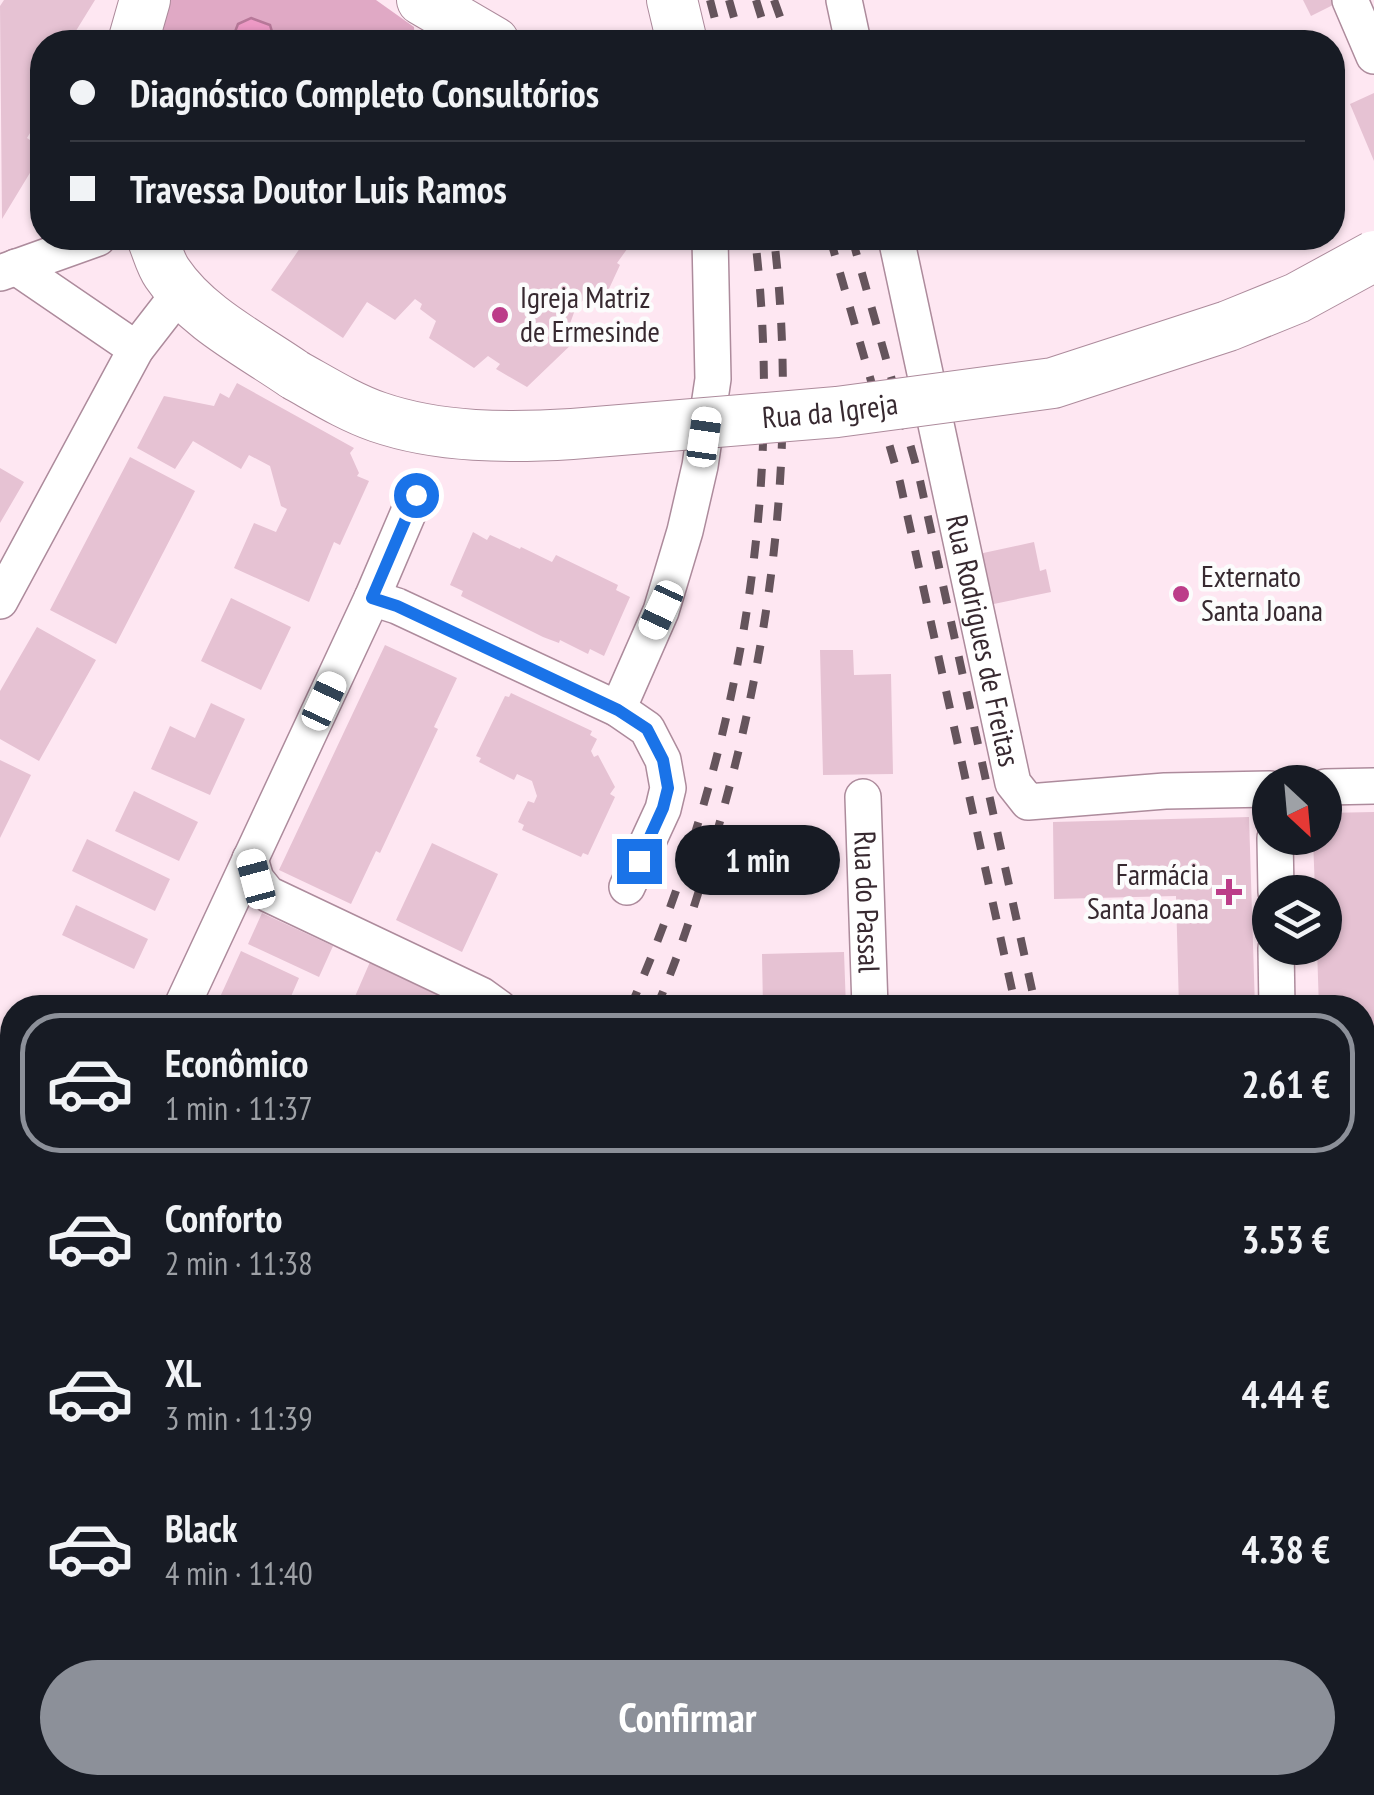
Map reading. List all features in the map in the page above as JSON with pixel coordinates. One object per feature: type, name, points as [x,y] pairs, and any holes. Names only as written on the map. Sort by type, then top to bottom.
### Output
[{"type":"main road","points":[[136,30],[145,0]]},
{"type":"main road","points":[[422,0],[473,30]]},
{"type":"main road","points":[[672,0],[679,30]]},
{"type":"main road","name":"Rua da Igreja","points":[[157,250],[165,270],[181,291],[220,325],[295,375],[377,416],[408,426],[529,437],[837,412],[1052,383],[1228,326],[1297,298],[1374,256]]},
{"type":"street","points":[[844,0],[850,30]]},
{"type":"street","points":[[1350,0],[1374,56]]},
{"type":"street","points":[[8,270],[64,250]]},
{"type":"street","points":[[618,710],[661,610],[700,466],[713,379],[710,250]]},
{"type":"street","name":"Rua Rodrigues de Freitas","points":[[899,250],[1013,783],[1028,802],[1252,790]]},
{"type":"street","points":[[8,270],[136,350]]},
{"type":"street","points":[[0,601],[136,350],[181,291]]},
{"type":"street","points":[[187,995],[416,495]]},
{"type":"street","points":[[372,598],[397,606],[618,710],[647,729],[663,760],[668,788],[663,808],[627,887]]},
{"type":"street","points":[[1342,787],[1374,786]]},
{"type":"street","name":"Rua do Passal","points":[[863,797],[870,995]]},
{"type":"street","points":[[250,858],[256,879],[268,894]]},
{"type":"street","points":[[231,899],[268,894],[481,995]]},
{"type":"street","points":[[1276,965],[1277,995]]},
{"type":"shaded area","points":[[167,0],[376,0],[414,30],[156,30]]},
{"type":"shaded area","points":[[251,18],[270,25],[271,30],[236,30],[238,24]]},
{"type":"building","points":[[4,0],[95,0],[76,30],[30,30],[30,173],[2,219],[0,6]]},
{"type":"building","points":[[1303,0],[1333,0],[1335,4],[1311,16]]},
{"type":"building","points":[[1374,93],[1374,161],[1350,104]]},
{"type":"building","name":"Igreja Matriz de Ermesinde","points":[[299,250],[626,250],[617,263],[620,265],[607,293],[596,288],[576,307],[567,332],[577,339],[527,387],[496,369],[500,364],[488,356],[474,368],[429,338],[436,321],[420,309],[422,304],[415,299],[395,320],[367,302],[343,338],[271,290]]},
{"type":"building","points":[[237,383],[354,448],[350,453],[357,476],[369,481],[340,545],[334,542],[309,602],[234,568],[254,523],[276,532],[287,509],[281,506],[270,466],[249,455],[241,469],[193,441],[175,469],[137,448],[164,396],[214,406],[220,393],[229,398]]},
{"type":"building","points":[[130,457],[195,491],[116,644],[50,610]]},
{"type":"building","points":[[0,468],[24,482],[0,523]]},
{"type":"building","points":[[473,532],[487,540],[490,535],[552,562],[556,555],[618,585],[616,590],[630,597],[604,656],[543,637],[461,596],[463,591],[450,585]]},
{"type":"building","points":[[1034,542],[1040,571],[1046,569],[1051,592],[984,606],[974,555]]},
{"type":"building","points":[[231,598],[291,627],[261,690],[201,661]]},
{"type":"building","points":[[37,627],[96,660],[39,761],[0,739],[0,691]]},
{"type":"building","points":[[385,645],[457,678],[434,727],[438,729],[380,853],[376,851],[351,904],[279,870]]},
{"type":"building","points":[[820,650],[853,650],[854,675],[891,674],[893,774],[823,775]]},
{"type":"building","points":[[511,693],[592,731],[590,735],[597,739],[591,751],[594,757],[598,755],[615,787],[610,794],[615,797],[588,855],[583,853],[581,857],[522,830],[524,825],[518,822],[528,801],[534,803],[537,796],[532,781],[517,774],[514,780],[479,762],[481,758],[476,756],[505,696]]},
{"type":"building","points":[[211,703],[245,719],[210,795],[151,769],[170,726],[195,738]]},
{"type":"building","points":[[0,760],[31,775],[0,838]]},
{"type":"building","points":[[134,791],[198,822],[179,861],[115,831]]},
{"type":"building","points":[[1374,812],[1374,995],[1319,995],[1318,965],[1342,965],[1342,875],[1314,875],[1314,855],[1342,855],[1342,813]]},
{"type":"building","points":[[1249,817],[1255,995],[1179,995],[1176,896],[1054,899],[1053,822]]},
{"type":"building","points":[[87,839],[170,879],[155,911],[72,871]]},
{"type":"building","points":[[432,843],[498,874],[462,952],[396,920]]},
{"type":"building","points":[[76,905],[148,939],[134,969],[62,935]]},
{"type":"building","points":[[262,913],[333,946],[319,977],[248,944]]},
{"type":"building","points":[[241,951],[299,978],[292,995],[221,995]]},
{"type":"building","points":[[844,952],[846,995],[763,995],[762,954]]},
{"type":"building","points":[[370,962],[438,995],[356,995]]},
{"type":"railway","points":[[710,0],[718,30]]},
{"type":"railway","points":[[729,0],[738,30]]},
{"type":"railway","points":[[756,0],[765,30]]},
{"type":"railway","points":[[774,0],[785,30]]},
{"type":"railway","points":[[635,995],[698,823],[724,728],[744,631],[757,533],[763,435],[763,336],[756,250]]},
{"type":"railway","points":[[661,995],[714,842],[751,694],[765,619],[781,467],[781,314],[775,250]]},
{"type":"railway","points":[[833,250],[900,482],[1013,995]]},
{"type":"railway","points":[[855,250],[919,476],[1033,995]]},
{"type":"place","name":"Igreja Matriz de Ermesinde","points":[[500,315]]},
{"type":"place","name":"Externato Santa Joana","points":[[1181,594]]},
{"type":"place","name":"Farmácia Santa Joana","points":[[1229,892]]},
{"type":"route","points":[[416,495],[372,598],[397,606],[618,710],[647,729],[663,760],[668,788],[639,861]]}]
